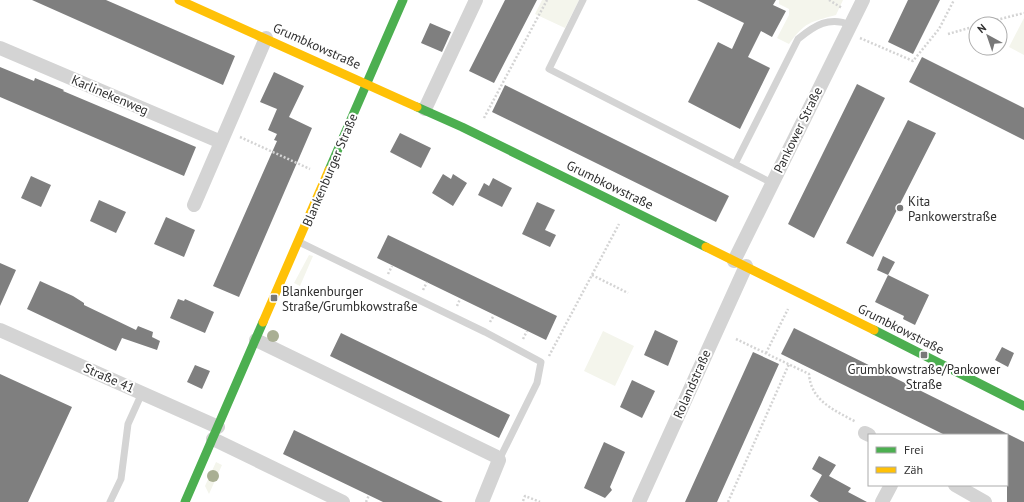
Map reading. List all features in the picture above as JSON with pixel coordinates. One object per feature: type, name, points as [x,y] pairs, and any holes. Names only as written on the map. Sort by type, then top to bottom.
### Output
[{"type":"street","name":"Grumbkowstraße","points":[[179,0],[425,109],[628,208],[1024,406]]},
{"type":"street","name":"Blankenburger Straße","points":[[185,502],[403,0]]},
{"type":"street","points":[[425,109],[476,0]]},
{"type":"street","name":"Pankower Straße","points":[[740,264],[772,183],[853,30],[863,0]]},
{"type":"street","points":[[194,205],[214,163],[223,136],[266,38]]},
{"type":"street","name":"Karlinekenweg","points":[[0,48],[223,136]]},
{"type":"street","name":"Rolandstraße","points":[[639,502],[740,264]]},
{"type":"street","name":"Straße 41","points":[[0,330],[142,393],[215,433]]},
{"type":"street","points":[[256,340],[468,442],[499,460],[482,502]]},
{"type":"street","points":[[215,433],[343,502]]},
{"type":"street","points":[[882,502],[890,486]]},
{"type":"street","points":[[957,486],[985,502]]},
{"type":"lane","points":[[583,0],[549,69],[772,183]]},
{"type":"lane","points":[[735,164],[798,39],[814,26],[840,20],[853,30]]},
{"type":"lane","points":[[299,242],[485,332],[541,362],[537,383],[499,460]]},
{"type":"lane","points":[[110,502],[121,479],[128,424],[142,393]]},
{"type":"path","points":[[482,122],[547,0]]},
{"type":"path","points":[[829,0],[843,8]]},
{"type":"path","points":[[853,30],[912,61],[939,29],[954,0]]},
{"type":"path","points":[[1008,17],[1024,13]]},
{"type":"path","points":[[948,34],[968,28]]},
{"type":"path","points":[[223,136],[311,169]]},
{"type":"path","points":[[541,362],[549,356],[628,208]]},
{"type":"path","points":[[592,275],[628,293]]},
{"type":"path","points":[[766,353],[788,309]]},
{"type":"path","points":[[736,339],[809,374],[810,385],[818,397],[830,408],[865,428],[867,434]]},
{"type":"path","points":[[728,502],[789,364]]},
{"type":"path","points":[[366,502],[369,495]]},
{"type":"path","points":[[523,500],[525,496],[540,502]]},
{"type":"shaded area","points":[[542,0],[579,0],[565,28],[535,14]]},
{"type":"shaded area","points":[[779,0],[843,0],[836,15],[814,21],[804,27],[789,44],[777,38],[789,15],[789,9],[779,4]]},
{"type":"shaded area","points":[[1024,18],[1024,55],[1009,47]]},
{"type":"shaded area","points":[[309,255],[313,256],[300,286],[294,283]]},
{"type":"shaded area","points":[[603,331],[634,346],[615,386],[584,371]]},
{"type":"shaded area","points":[[216,462],[222,465],[209,494],[205,486]]},
{"type":"building","points":[[32,0],[106,0],[235,56],[223,85]]},
{"type":"building","points":[[505,0],[537,0],[494,83],[469,71]]},
{"type":"building","points":[[697,0],[776,0],[773,5],[786,11],[772,37],[761,31],[748,57],[770,68],[740,129],[688,102],[718,42],[732,49],[744,23]]},
{"type":"building","points":[[908,0],[940,0],[913,54],[888,42]]},
{"type":"building","points":[[430,23],[451,32],[442,52],[421,43]]},
{"type":"building","points":[[922,57],[1024,108],[1024,140],[909,82]]},
{"type":"building","points":[[0,67],[34,81],[35,78],[196,147],[184,176],[0,97]]},
{"type":"building","points":[[274,72],[304,86],[289,117],[312,128],[239,297],[213,286],[277,141],[274,140],[277,134],[268,130],[277,109],[260,102]]},
{"type":"building","points":[[857,84],[885,98],[814,238],[788,224]]},
{"type":"building","points":[[505,85],[729,196],[716,222],[492,112]]},
{"type":"building","points":[[908,120],[936,133],[873,257],[846,243]]},
{"type":"building","points":[[400,133],[431,148],[421,168],[390,152]]},
{"type":"building","points":[[443,174],[451,179],[453,174],[467,183],[453,206],[432,193]]},
{"type":"building","points":[[31,176],[51,185],[41,207],[21,198]]},
{"type":"building","points":[[493,178],[512,188],[502,207],[478,195],[484,183],[489,186]]},
{"type":"building","points":[[99,200],[126,212],[116,233],[90,221]]},
{"type":"building","points":[[537,202],[555,210],[545,230],[556,235],[550,247],[522,234]]},
{"type":"building","points":[[166,217],[195,230],[184,257],[154,244]]},
{"type":"building","points":[[388,235],[557,316],[546,340],[377,258]]},
{"type":"building","points":[[883,256],[895,262],[888,275],[877,270]]},
{"type":"building","points":[[0,263],[16,270],[0,306]]},
{"type":"building","points":[[888,275],[929,295],[915,325],[903,319],[904,316],[875,302]]},
{"type":"building","points":[[40,281],[73,296],[84,303],[84,305],[136,330],[138,326],[153,332],[152,337],[160,341],[157,350],[122,338],[116,351],[27,309]]},
{"type":"building","points":[[178,299],[184,301],[185,299],[214,312],[205,333],[170,318]]},
{"type":"building","points":[[794,328],[1008,434],[943,434],[781,354]]},
{"type":"building","points":[[655,330],[678,341],[668,366],[644,355]]},
{"type":"building","points":[[341,333],[510,415],[499,438],[330,356]]},
{"type":"building","points":[[1002,347],[1014,353],[1008,367],[995,360]]},
{"type":"building","points":[[753,352],[779,364],[717,502],[685,502]]},
{"type":"building","points":[[195,365],[210,371],[202,389],[187,382]]},
{"type":"building","points":[[0,374],[72,407],[28,502],[0,502]]},
{"type":"building","points":[[632,380],[655,391],[642,418],[620,407]]},
{"type":"building","points":[[294,430],[443,502],[383,502],[283,454]]},
{"type":"building","points":[[1008,434],[1024,442],[1024,502],[1007,502]]},
{"type":"building","points":[[604,442],[625,452],[610,487],[612,490],[605,498],[584,488]]},
{"type":"building","points":[[819,456],[836,465],[829,476],[851,488],[848,492],[867,502],[819,502],[810,496],[822,475],[812,469]]},
{"type":"traffic: fast","points":[[329,170],[403,0]]},
{"type":"traffic: fast","points":[[417,107],[462,127],[706,247]]},
{"type":"traffic: fast","points":[[185,502],[263,322]]},
{"type":"traffic: fast","points":[[874,330],[1024,406]]},
{"type":"traffic: slow","points":[[179,0],[417,107]]},
{"type":"traffic: slow","points":[[263,322],[329,170]]},
{"type":"traffic: slow","points":[[706,247],[874,330]]},
{"type":"place","name":"Kita Pankowerstraße","points":[[900,208]]},
{"type":"place","name":"Blankenburger Straße/Grumbkowstraße","points":[[274,298]]},
{"type":"place","name":"Grumbkowstraße/Pankower Straße","points":[[924,355]]}]
